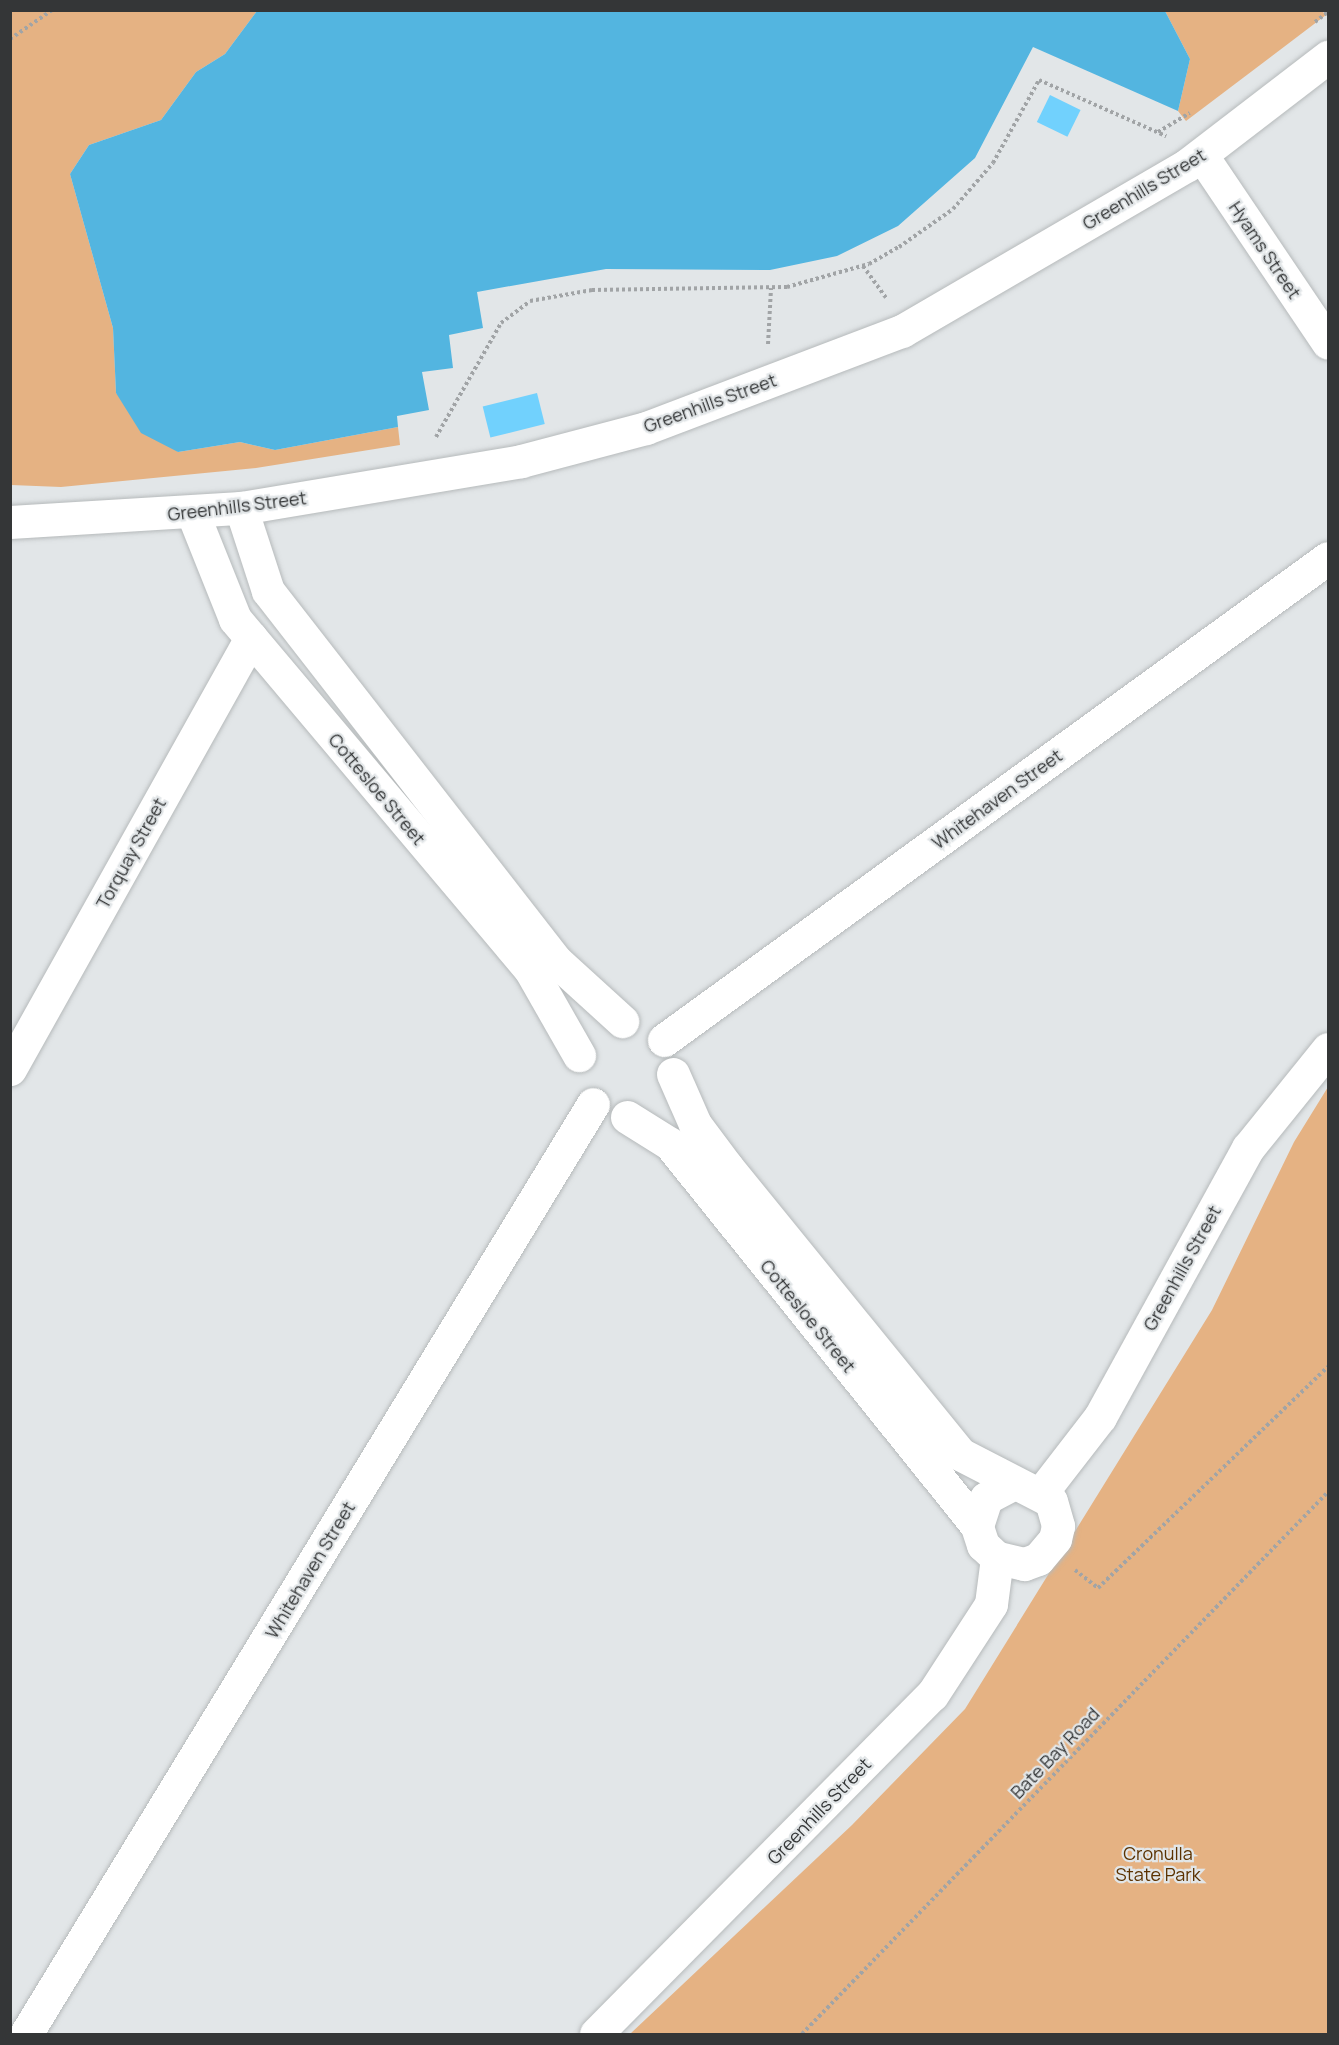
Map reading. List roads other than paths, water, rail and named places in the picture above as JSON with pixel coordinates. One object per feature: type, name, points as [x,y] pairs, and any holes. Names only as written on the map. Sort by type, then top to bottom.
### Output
[{"type":"street","name":"Greenhills Street","points":[[10,522],[193,514],[241,508],[521,461],[646,428],[902,331],[1202,156],[1329,57]]},
{"type":"street","name":"Hyams Street","points":[[1202,156],[1329,343]]},
{"type":"street","name":"Cottesloe Street","points":[[241,508],[268,591],[555,960],[622,1021]]},
{"type":"street","name":"Cottesloe Street","points":[[193,514],[224,600],[251,638],[531,971],[579,1055]]},
{"type":"street","name":"Whitehaven Street","points":[[664,1040],[1329,558]]},
{"type":"street","name":"Torquay Street","points":[[10,1068],[251,638]]},
{"type":"street","points":[[622,1021],[653,1028],[664,1040],[673,1074],[653,1108],[627,1117],[593,1104],[579,1082],[579,1055],[595,1031],[622,1021]]},
{"type":"street","name":"Greenhills Street","points":[[1027,1488],[1100,1417],[1248,1148],[1329,1049]]},
{"type":"street","name":"Cottesloe Street","points":[[673,1074],[694,1124],[960,1454],[1027,1488]]},
{"type":"street","name":"Whitehaven Street","points":[[26,2034],[593,1104]]},
{"type":"street","name":"Cottesloe Street","points":[[627,1117],[670,1144],[977,1526]]},
{"type":"street","points":[[1027,1488],[1051,1501],[1058,1526],[1048,1550],[1024,1564],[997,1558],[983,1545],[977,1526],[986,1498],[1027,1488]]},
{"type":"street","name":"Greenhills Street","points":[[596,2034],[932,1695],[991,1604],[997,1558]]},
{"type":"water","points":[[257,11],[1165,11],[1190,59],[1178,111],[1033,47],[975,158],[898,226],[837,256],[770,270],[606,269],[477,292],[483,328],[449,335],[453,368],[422,372],[429,410],[397,416],[398,427],[275,450],[240,442],[178,452],[141,433],[116,393],[113,328],[70,174],[89,145],[161,120],[196,72],[225,54]]},
{"type":"park label","name":"Cronulla State Park","points":[[1158,1864]]}]
